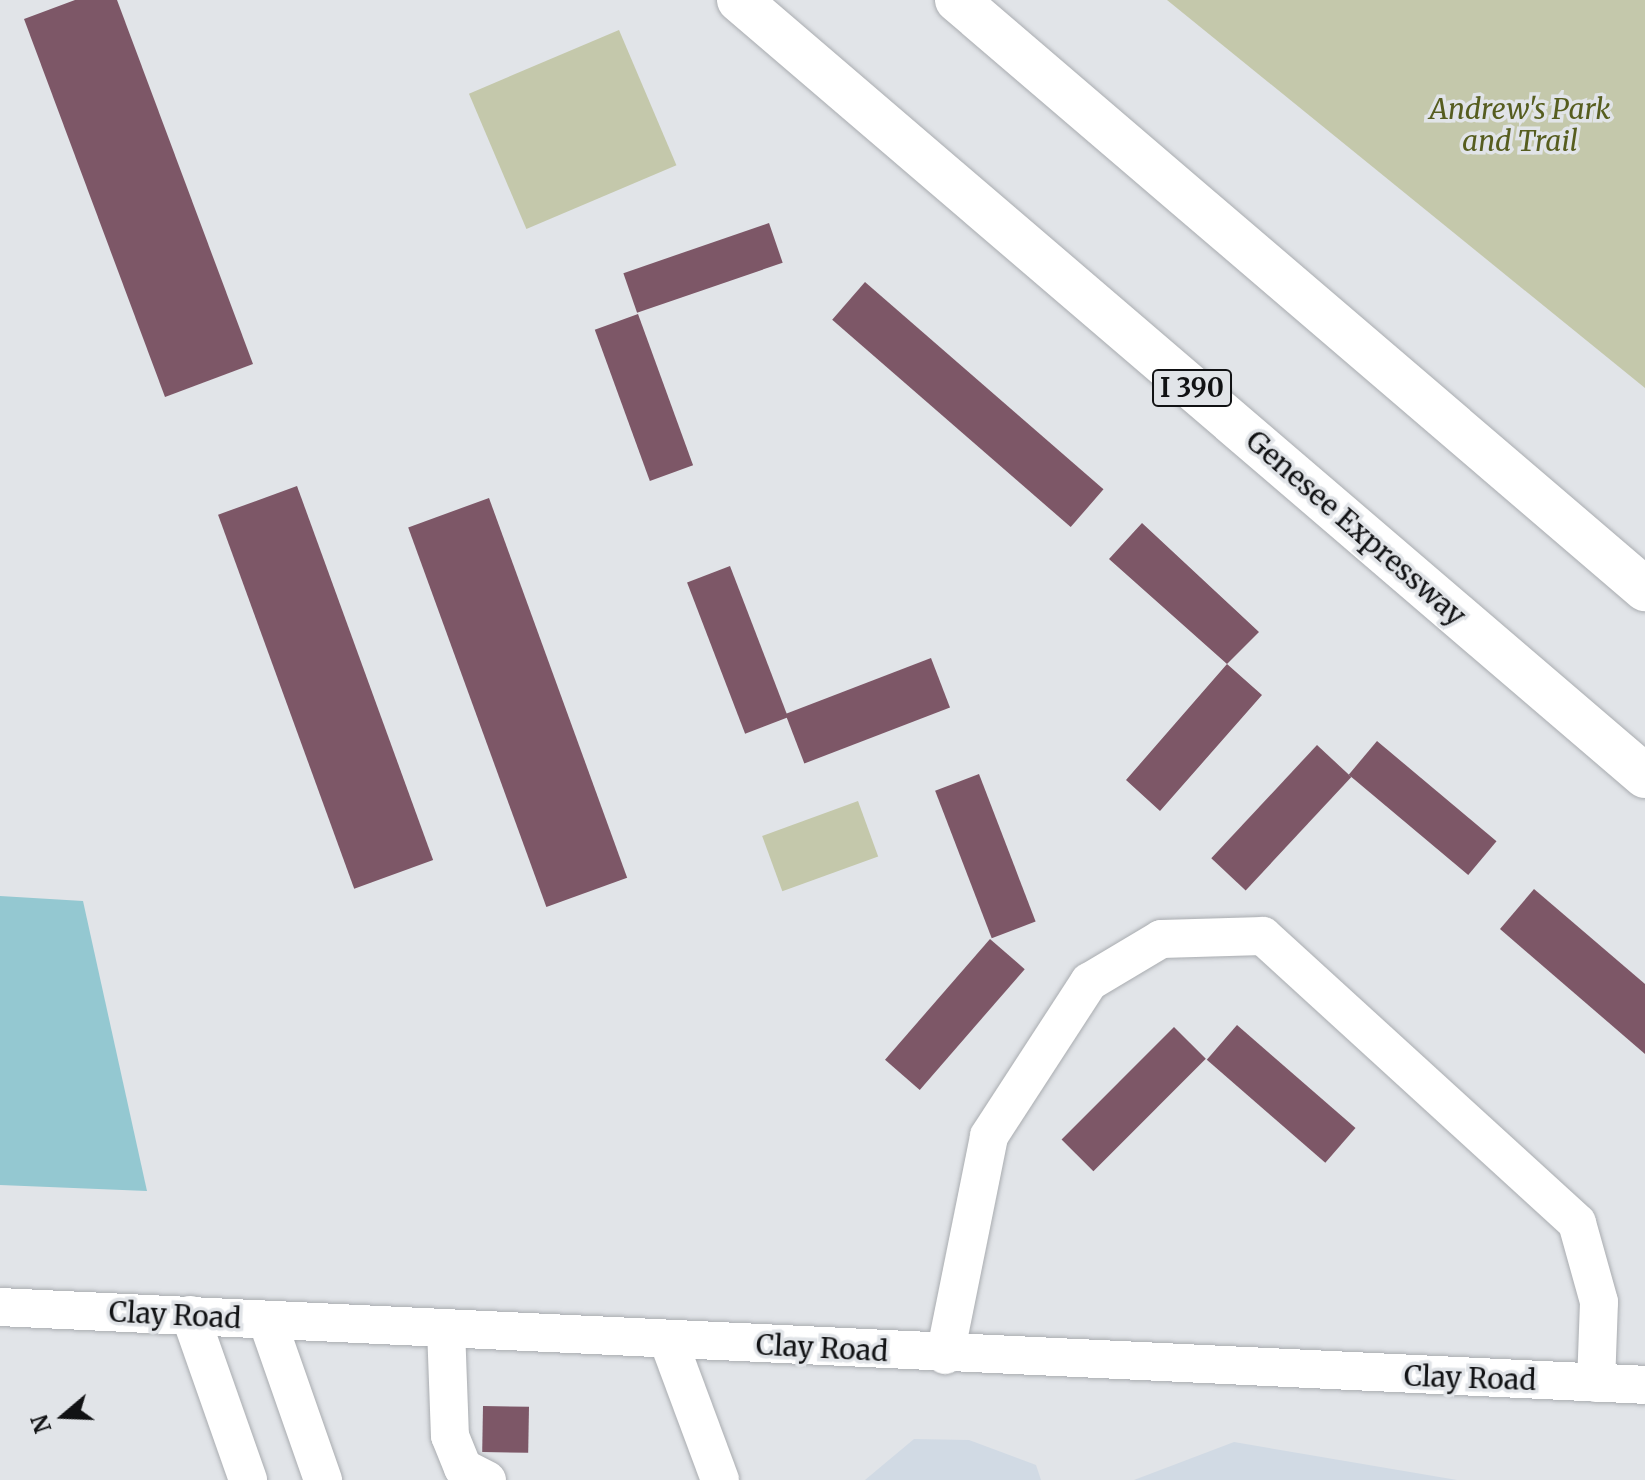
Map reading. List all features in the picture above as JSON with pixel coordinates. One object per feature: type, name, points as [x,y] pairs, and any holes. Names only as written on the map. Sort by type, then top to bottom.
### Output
[{"type":"highway","name":"Genesee Expressway","points":[[739,0],[1645,776]]},
{"type":"highway","points":[[957,0],[1645,589]]},
{"type":"street","points":[[945,1355],[989,1136],[1089,982],[1161,939],[1263,936],[1577,1223],[1599,1302],[1596,1383]]},
{"type":"street","name":"Clay Road","points":[[0,1307],[945,1355],[1645,1385]]},
{"type":"street","points":[[190,1315],[248,1480]]},
{"type":"street","points":[[267,1320],[323,1480]]},
{"type":"street","points":[[446,1328],[450,1436],[463,1468],[487,1480]]},
{"type":"street","points":[[668,1340],[720,1480]]},
{"type":"shaded area","points":[[914,1439],[969,1440],[1036,1465],[1041,1480],[865,1480]]},
{"type":"shaded area","points":[[1234,1442],[1457,1480],[1134,1480]]},
{"type":"green space","name":"Andrew's Park and Trail","points":[[1167,0],[1645,0],[1645,388]]},
{"type":"green space","points":[[619,30],[676,165],[526,229],[469,94]]},
{"type":"green space","points":[[858,801],[878,856],[782,891],[762,836]]},
{"type":"water","points":[[0,896],[83,901],[147,1191],[0,1185]]},
{"type":"building","points":[[75,0],[117,0],[253,364],[165,397],[24,19]]},
{"type":"building","points":[[769,223],[783,263],[637,313],[623,273]]},
{"type":"building","points":[[865,282],[1103,489],[1071,527],[832,320]]},
{"type":"building","points":[[638,314],[693,465],[650,481],[595,330]]},
{"type":"building","points":[[297,486],[433,860],[354,889],[218,515]]},
{"type":"building","points":[[489,498],[627,878],[546,907],[408,527]]},
{"type":"building","points":[[1142,523],[1259,632],[1227,664],[1109,559]]},
{"type":"building","points":[[730,566],[788,717],[745,734],[687,582]]},
{"type":"building","points":[[931,658],[950,707],[804,763],[785,714]]},
{"type":"building","points":[[1227,664],[1262,695],[1160,811],[1126,780]]},
{"type":"building","points":[[1377,741],[1497,841],[1468,875],[1349,775]]},
{"type":"building","points":[[1317,745],[1351,777],[1246,890],[1211,858]]},
{"type":"building","points":[[979,774],[1036,922],[992,938],[935,791]]},
{"type":"building","points":[[1534,889],[1645,984],[1645,1054],[1500,929]]},
{"type":"building","points":[[990,939],[1025,969],[920,1090],[885,1060]]},
{"type":"building","points":[[1237,1025],[1355,1128],[1325,1163],[1207,1060]]},
{"type":"building","points":[[1174,1027],[1206,1059],[1093,1171],[1062,1139]]},
{"type":"building","points":[[483,1406],[529,1407],[528,1453],[482,1452]]}]
